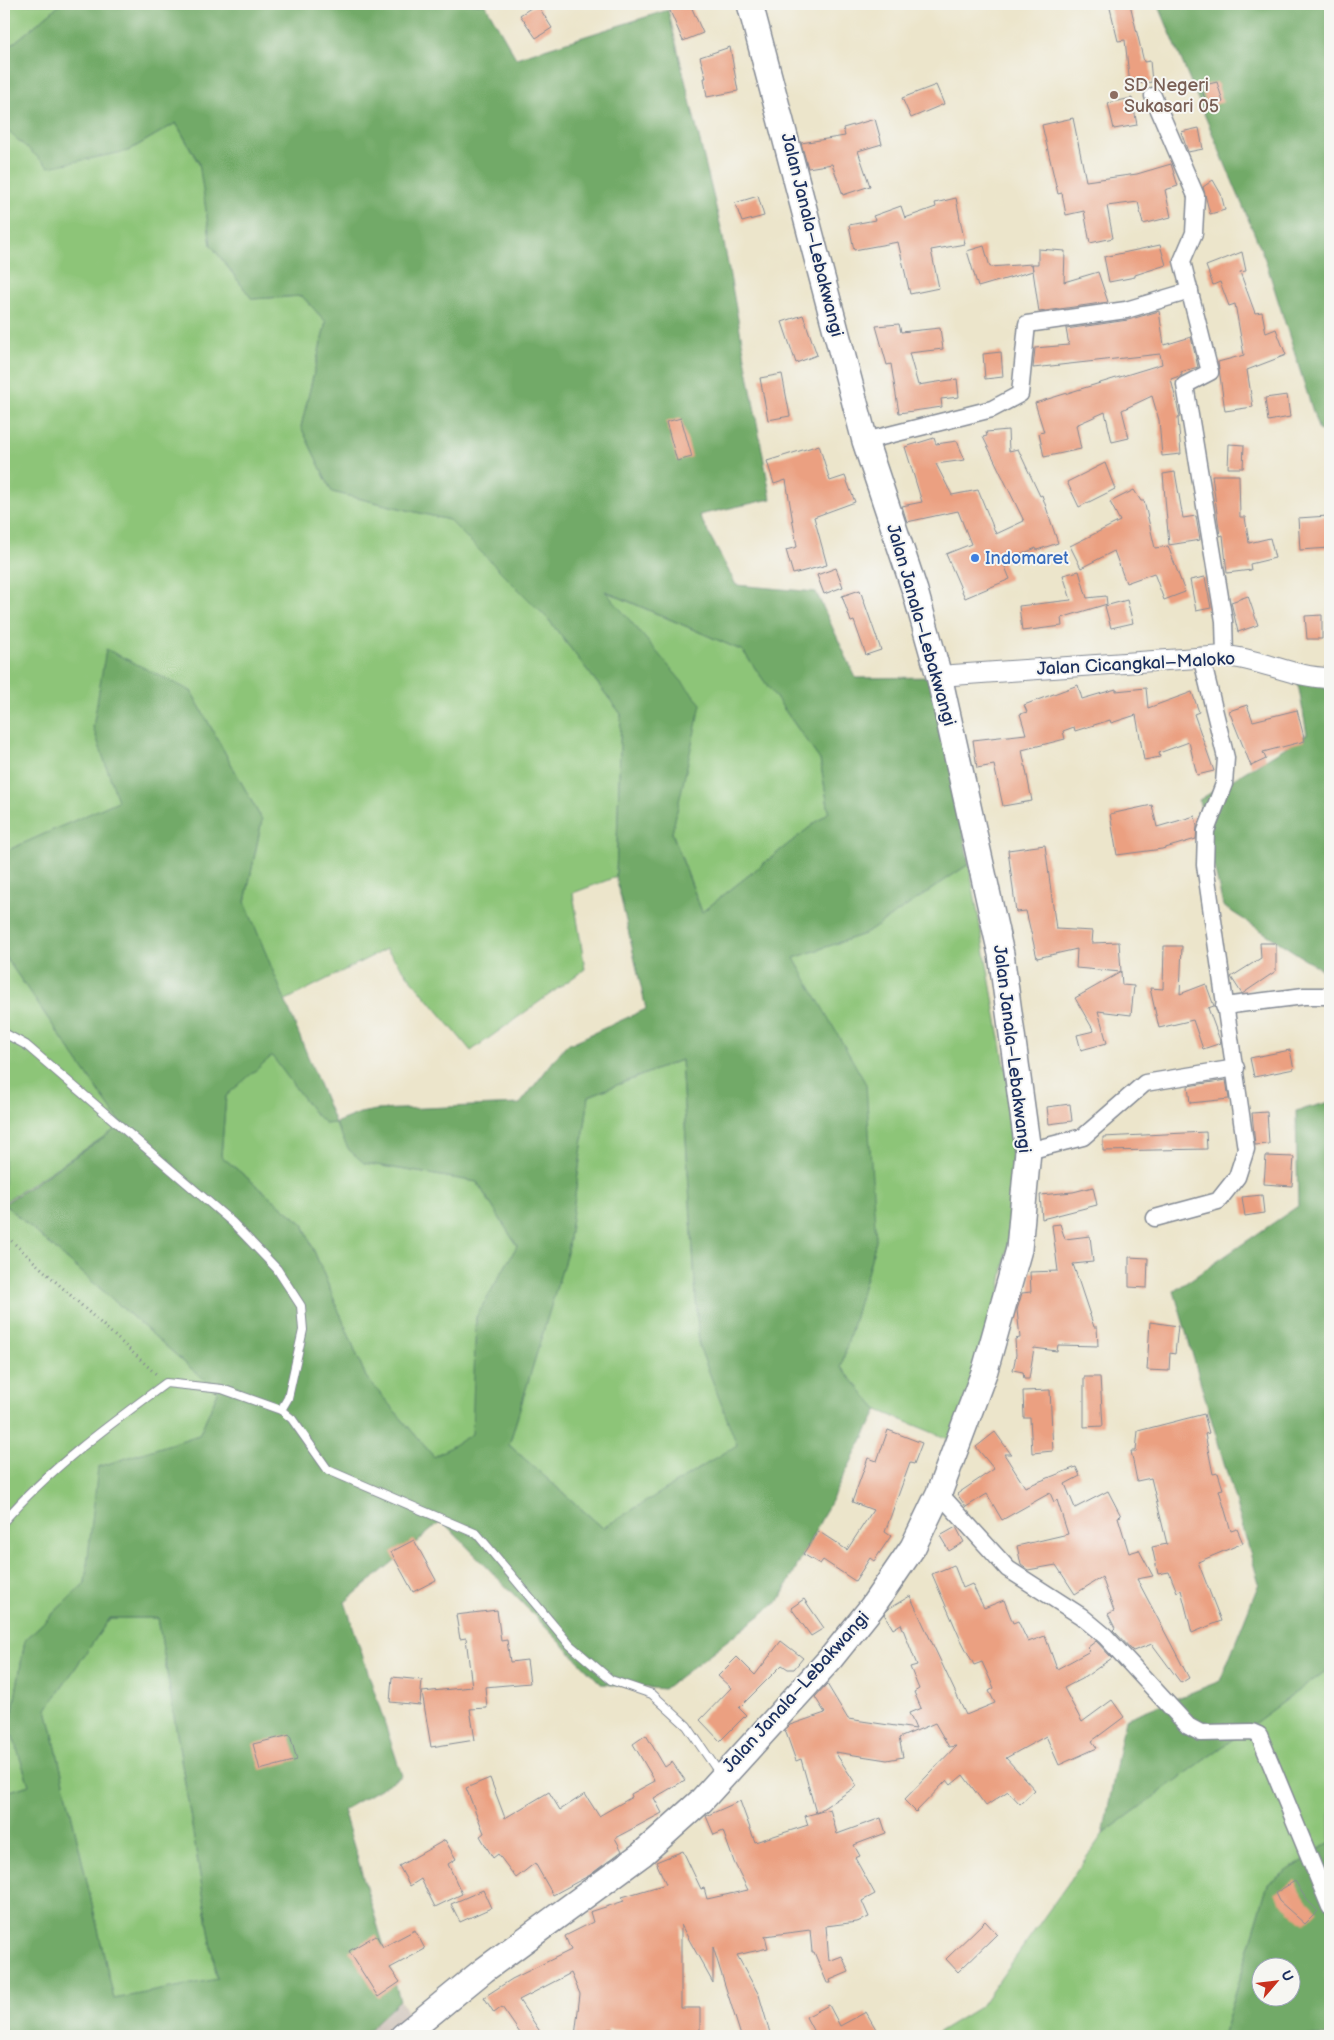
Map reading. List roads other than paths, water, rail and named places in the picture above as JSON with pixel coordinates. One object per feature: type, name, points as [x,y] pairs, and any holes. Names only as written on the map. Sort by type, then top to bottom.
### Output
[{"type":"main road","name":"Jalan Janala–Lebakwangi","points":[[403,2036],[484,1970],[642,1854],[701,1801],[831,1658],[872,1607],[913,1547],[939,1493],[985,1370],[1019,1248],[1028,1151],[1001,954],[939,676],[915,591],[865,441],[750,4]]},
{"type":"street","points":[[1153,96],[1196,196],[1194,233],[1182,261],[1210,372],[1185,385],[1224,621],[1225,656]]},
{"type":"street","points":[[865,441],[992,409],[1020,394],[1027,324],[1126,310],[1190,291]]},
{"type":"street","points":[[1155,1218],[1218,1201],[1238,1177],[1246,1148],[1236,1068],[1224,1006],[1205,865],[1206,831],[1224,784],[1226,758],[1201,656]]},
{"type":"street","name":"Jalan Cicangkal–Maloko","points":[[939,676],[1201,656],[1225,656],[1248,658],[1312,678],[1330,678]]},
{"type":"street","points":[[1224,1006],[1304,996],[1330,996]]},
{"type":"street","points":[[1028,1151],[1083,1137],[1145,1083],[1236,1068]]},
{"type":"street","points":[[939,1493],[1008,1569],[1081,1616],[1105,1636],[1188,1726],[1201,1733],[1252,1732],[1259,1735],[1330,1906]]},
{"type":"lane","points":[[4,1033],[26,1045],[232,1222],[277,1269],[301,1306],[304,1330],[288,1398],[282,1410]]},
{"type":"lane","points":[[4,1522],[26,1496],[115,1420],[166,1384],[222,1389],[282,1410],[292,1419],[328,1470],[477,1534],[570,1645],[611,1680],[652,1694],[688,1726],[722,1776]]},
{"type":"place","name":"SD Negeri Sukasari 05","points":[[1114,95]]},
{"type":"place","name":"Indomaret","points":[[975,558]]}]
